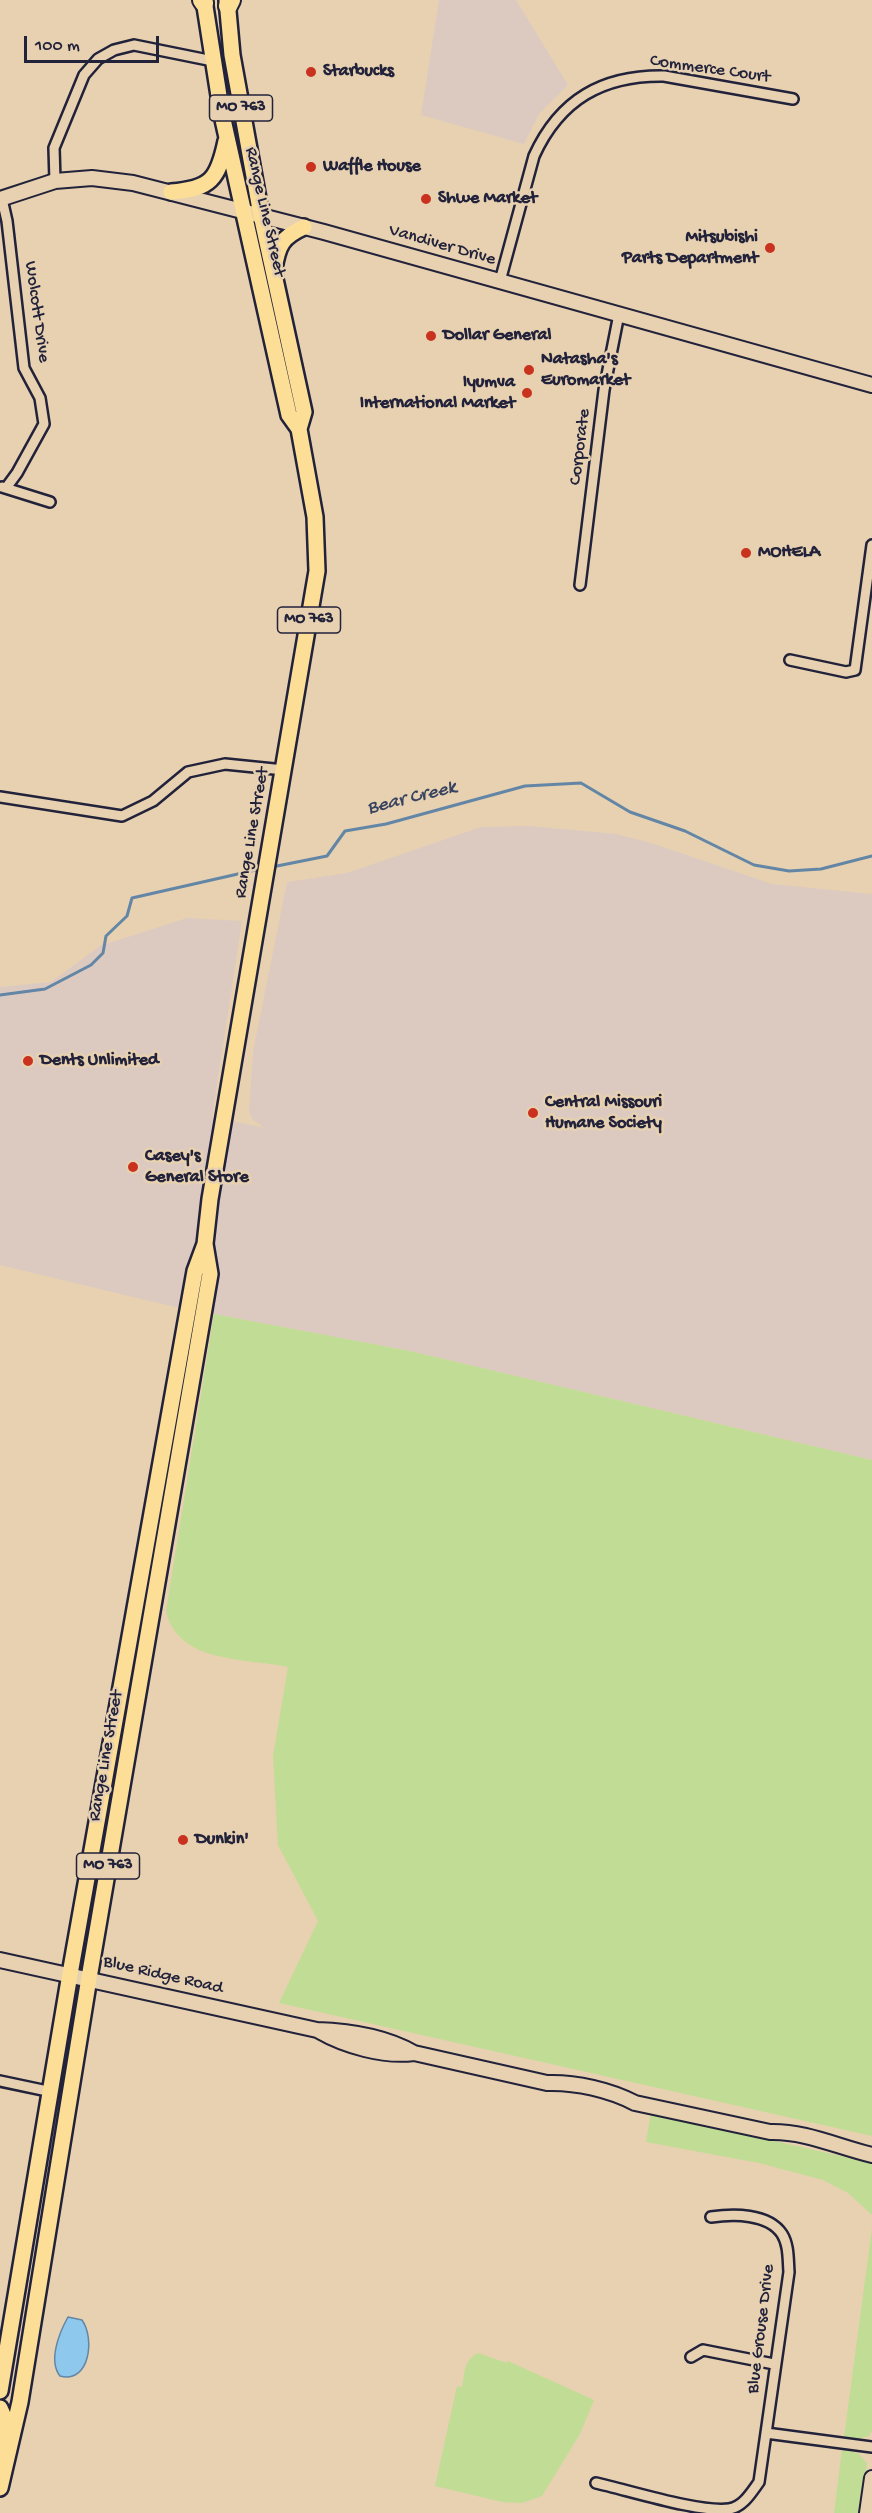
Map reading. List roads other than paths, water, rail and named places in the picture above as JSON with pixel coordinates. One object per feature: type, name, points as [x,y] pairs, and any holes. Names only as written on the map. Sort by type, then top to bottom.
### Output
[{"type":"main road","name":"Range Line Street","points":[[0,2391],[70,1974],[150,1522],[195,1271],[205,1244],[210,1199],[316,571],[315,517],[299,429],[289,415],[227,135],[203,1]]},
{"type":"main road","name":"Range Line Street","points":[[228,2],[232,55],[261,215],[304,412],[299,429]]},
{"type":"main road","points":[[171,192],[191,190],[209,183],[218,173],[227,135]]},
{"type":"main road","points":[[274,272],[277,253],[282,242],[291,233],[304,227]]},
{"type":"main road","name":"Range Line Street","points":[[0,2488],[20,2400],[89,1978],[210,1274],[205,1244]]},
{"type":"main road","points":[[145,1652],[140,1632],[140,1620],[154,1540],[150,1522]]},
{"type":"main road","points":[[121,1791],[116,1765],[130,1682],[126,1657]]},
{"type":"main road","points":[[9,2336],[13,2392],[20,2400]]},
{"type":"main road","points":[[0,2408],[4,2417],[0,2462]]},
{"type":"street","points":[[55,181],[54,148],[84,75],[98,59],[114,50],[134,45],[213,61]]},
{"type":"street","name":"Commerce Court","points":[[500,281],[534,156],[543,137],[570,104],[587,92],[621,79],[664,76],[793,99]]},
{"type":"street","name":"Vandiver Drive","points":[[1,199],[55,181],[92,178],[110,179],[171,192],[872,385]]},
{"type":"street","name":"Wolcott Drive","points":[[1,199],[7,221],[24,368],[40,398],[44,424],[17,473],[3,487]]},
{"type":"street","name":"Corporate","points":[[580,585],[604,390],[619,314]]},
{"type":"street","points":[[3,487],[50,502]]},
{"type":"street","points":[[790,660],[846,672],[855,670],[872,545]]},
{"type":"street","points":[[0,797],[122,816],[153,801],[188,772],[225,764],[284,770]]},
{"type":"street","name":"Blue Ridge Road","points":[[0,1960],[317,2030],[338,2031],[399,2044],[414,2053],[548,2083],[561,2091],[618,2104],[635,2103],[770,2132],[784,2132],[847,2146],[866,2154]]},
{"type":"street","points":[[0,2081],[51,2092]]},
{"type":"street","name":"Blue Grouse Drive","points":[[596,2483],[688,2504],[730,2509],[745,2502],[759,2482],[774,2364],[789,2272],[788,2252],[782,2235],[769,2222],[731,2214],[711,2217]]},
{"type":"street","points":[[691,2356],[703,2350],[774,2364]]},
{"type":"street","points":[[766,2433],[872,2447]]},
{"type":"street","points":[[867,2513],[872,2478]]},
{"type":"water","points":[[68,2317],[82,2320],[86,2328],[89,2348],[84,2367],[70,2377],[60,2376],[55,2363],[58,2339]]},
{"type":"waterway","name":"Bear Creek","points":[[272,867],[327,856],[345,831],[386,824],[525,786],[581,783],[630,812],[685,831],[754,865],[789,871],[821,869],[872,856]]},
{"type":"waterway","name":"Bear Creek","points":[[0,995],[45,989],[91,965],[103,953],[106,936],[127,916],[132,898],[260,869]]},
{"type":"place","name":"Starbucks","points":[[311,72]]},
{"type":"place","name":"Waffle House","points":[[311,167]]},
{"type":"place","name":"Shwe Market","points":[[426,199]]},
{"type":"place","name":"Mitsubishi Parts Department","points":[[770,248]]},
{"type":"place","name":"Dollar General","points":[[431,336]]},
{"type":"place","name":"Natasha's Euromarket","points":[[529,370]]},
{"type":"place","name":"Iyumva International Market","points":[[527,393]]},
{"type":"place","name":"MOHELA","points":[[746,553]]},
{"type":"place","name":"Dents Unlimited","points":[[28,1061]]},
{"type":"place","name":"Central Missouri Humane Society","points":[[533,1113]]},
{"type":"place","name":"Casey's General Store","points":[[133,1167]]},
{"type":"place","name":"Dunkin'","points":[[183,1840]]}]
